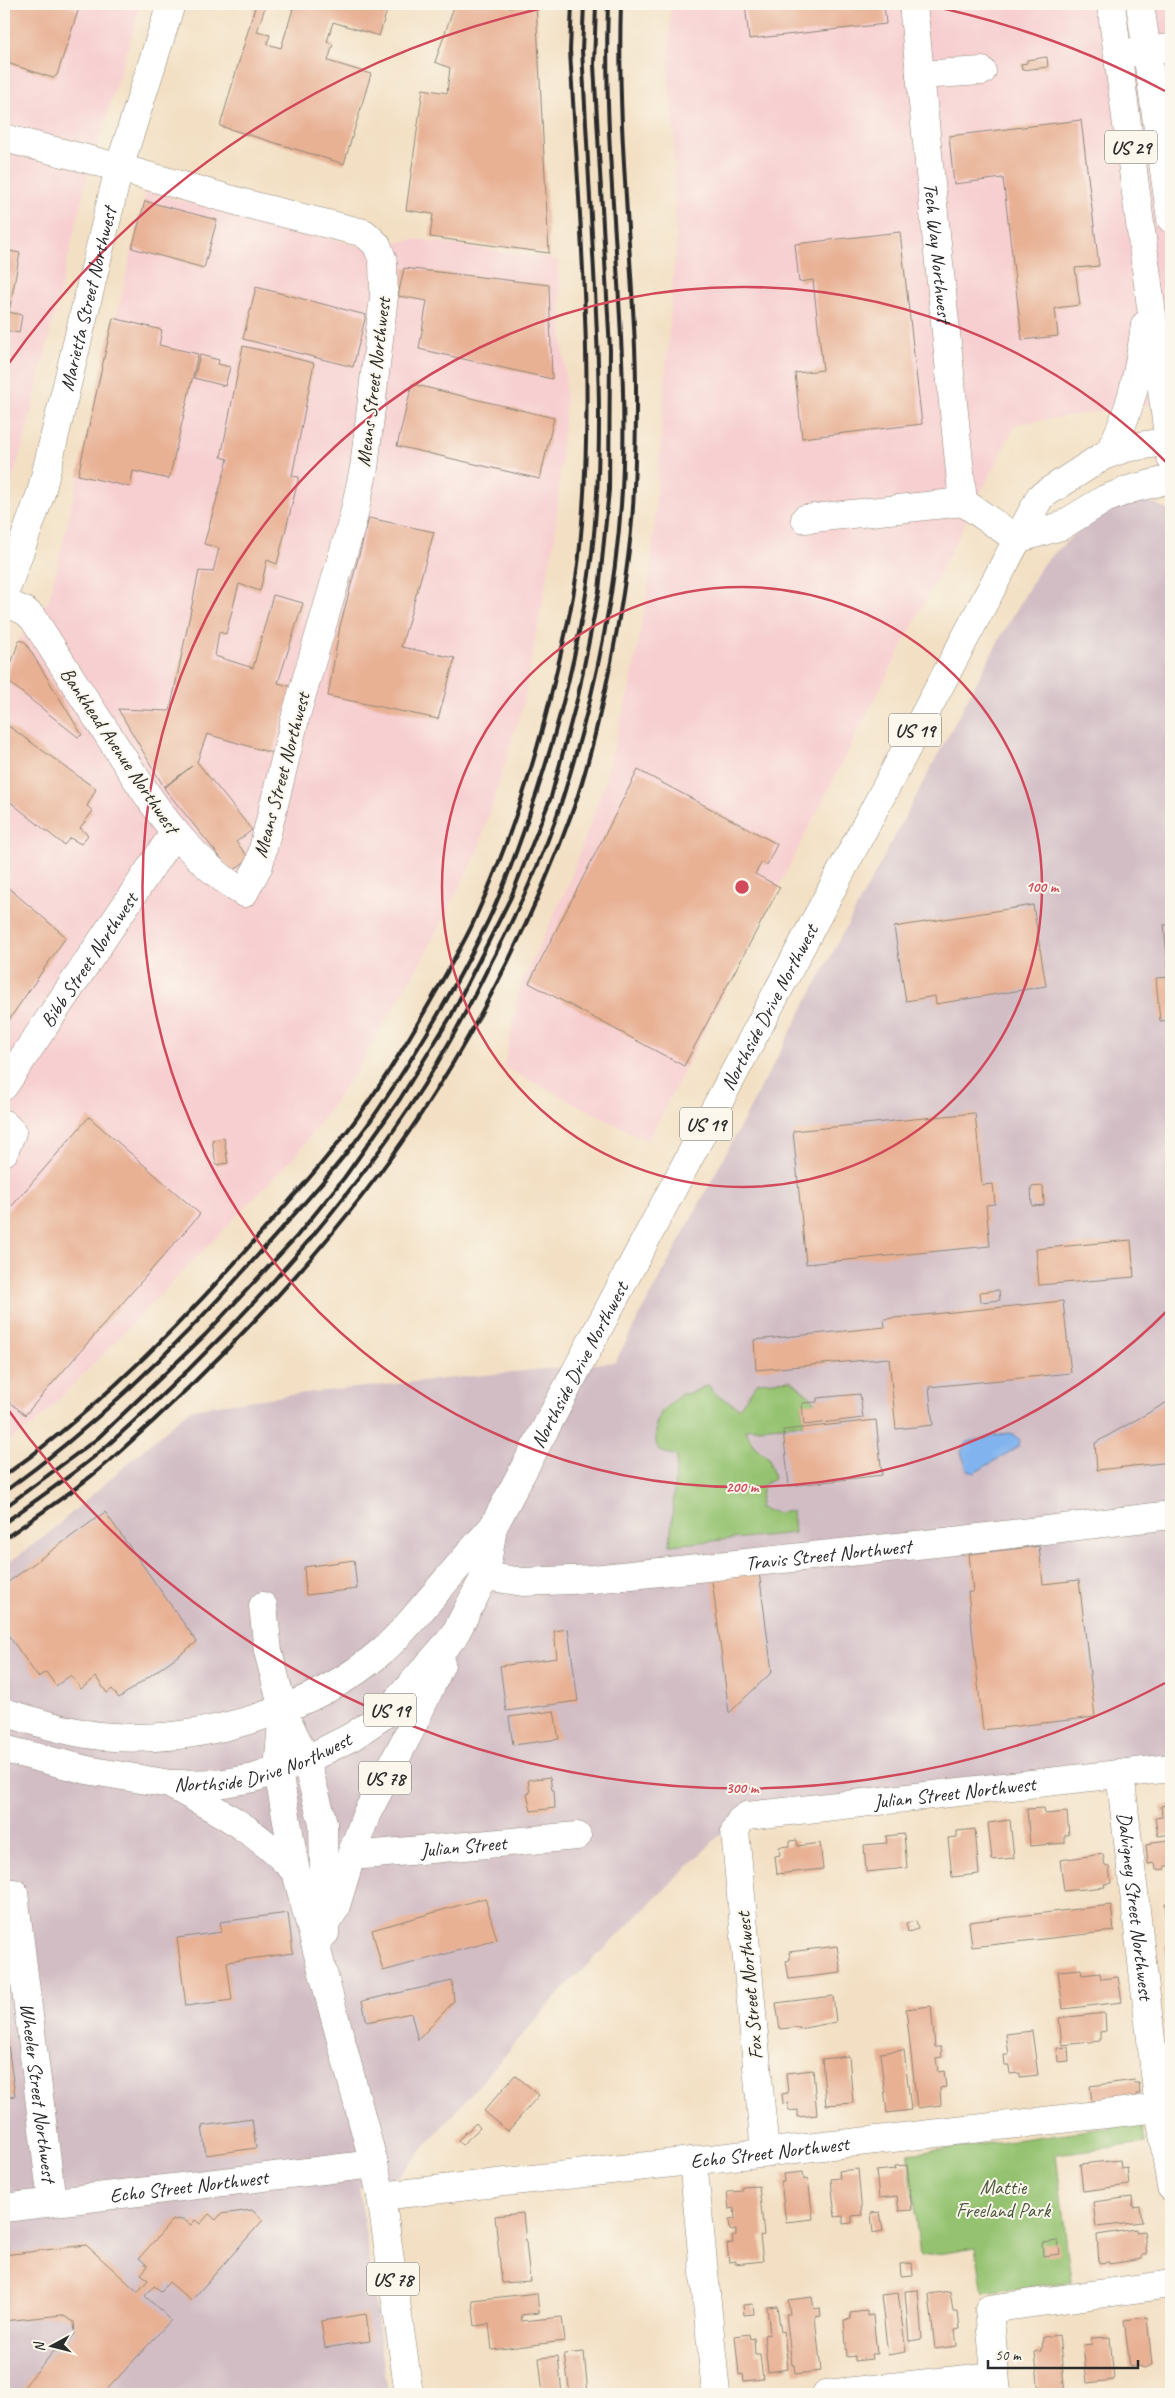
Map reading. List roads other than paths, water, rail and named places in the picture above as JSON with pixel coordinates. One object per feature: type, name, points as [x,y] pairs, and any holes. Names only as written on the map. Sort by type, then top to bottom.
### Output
[{"type":"main road","name":"Marietta Street Northwest","points":[[4,594],[41,493],[119,168],[170,4]]},
{"type":"main road","name":"Tech Way Northwest","points":[[913,4],[963,502]]},
{"type":"main road","name":"US 29","points":[[1111,4],[1170,447]]},
{"type":"main road","name":"US 29","points":[[1140,4],[1159,50],[1171,219]]},
{"type":"main road","points":[[1119,54],[1159,50]]},
{"type":"main road","points":[[920,75],[982,71]]},
{"type":"main road","name":"Means Street Northwest","points":[[4,138],[247,204],[364,233],[377,245],[383,261],[384,296],[372,413],[364,468],[352,523],[296,715],[259,865],[244,893]]},
{"type":"main road","points":[[1108,454],[1124,422],[1136,382],[1150,288]]},
{"type":"main road","name":"Northside Drive Northwest","points":[[4,1712],[77,1733],[115,1737],[181,1734],[242,1723],[282,1710],[338,1683],[395,1640],[492,1526],[1040,497],[1108,454],[1126,448],[1170,447]]},
{"type":"main road","points":[[805,519],[963,502],[1017,539],[1062,526],[1105,499],[1122,492],[1171,479]]},
{"type":"main road","name":"Bankhead Avenue Northwest","points":[[4,602],[25,611],[33,618],[129,768],[174,833],[220,878],[244,893]]},
{"type":"main road","name":"Bibb Street Northwest","points":[[4,1086],[174,833]]},
{"type":"main road","points":[[4,1124],[12,1132],[4,1152]]},
{"type":"main road","name":"Travis Street Northwest","points":[[485,1576],[523,1582],[603,1578],[945,1542],[1171,1515]]},
{"type":"main road","name":"Northside Drive Northwest","points":[[4,1749],[87,1770],[170,1784],[224,1783],[278,1771],[306,1760],[353,1736],[386,1714],[454,1636],[485,1576],[492,1526]]},
{"type":"main road","points":[[263,1606],[268,1651],[282,1710],[306,1760],[323,1823],[325,1924]]},
{"type":"main road","name":"US 78","points":[[325,1974],[325,1924],[334,1909],[367,1813],[409,1733],[454,1636]]},
{"type":"main road","name":"US 78","points":[[282,1710],[278,1771],[296,1872],[325,1974],[381,2196],[410,2394]]},
{"type":"main road","name":"Julian Street Northwest","points":[[740,1821],[748,1816],[1171,1768]]},
{"type":"main road","name":"Dalvigney Street Northwest","points":[[1120,1773],[1159,2108],[1171,2187]]},
{"type":"main road","points":[[170,1784],[237,1821],[279,1853],[296,1872]]},
{"type":"main road","name":"Fox Street Northwest","points":[[740,1821],[735,1831],[765,2152]]},
{"type":"main road","name":"Julian Street","points":[[352,1853],[364,1855],[576,1836]]},
{"type":"main road","name":"Wheeler Street Northwest","points":[[14,1893],[52,2202]]},
{"type":"main road","name":"Echo Street Northwest","points":[[381,2196],[1159,2108]]},
{"type":"main road","points":[[693,2160],[716,2394]]},
{"type":"main road","name":"Echo Street Northwest","points":[[4,2208],[374,2164]]},
{"type":"main road","points":[[826,2394],[996,2385],[989,2309],[1171,2284]]},
{"type":"water","points":[[1009,1433],[1014,1434],[1020,1440],[1018,1447],[974,1473],[967,1469],[961,1452],[967,1442]]},
{"type":"railway","points":[[4,1476],[70,1425],[132,1370],[219,1280],[339,1142],[378,1088],[428,1006],[470,929],[490,885],[523,796],[549,705],[570,611],[580,546],[585,484],[586,360],[570,50],[572,4]]},
{"type":"railway","points":[[4,1492],[73,1439],[168,1351],[199,1320],[335,1167],[378,1110],[435,1019],[474,949],[506,879],[535,799],[556,730],[581,624],[592,553],[598,483],[598,377],[582,50],[584,4]]},
{"type":"railway","points":[[4,1508],[98,1438],[205,1335],[297,1236],[344,1178],[400,1099],[451,1016],[511,897],[551,797],[578,696],[599,591],[609,490],[610,350],[594,65],[596,4]]},
{"type":"railway","points":[[4,1523],[83,1465],[150,1407],[269,1286],[342,1199],[377,1154],[409,1108],[440,1058],[508,930],[547,842],[563,797],[594,684],[615,568],[622,490],[622,368],[609,126],[608,4]]},
{"type":"railway","points":[[4,1539],[62,1498],[116,1455],[199,1378],[318,1250],[389,1160],[443,1079],[486,1004],[543,886],[574,807],[595,735],[623,597],[633,510],[636,364],[622,133],[621,4]]},
{"type":"park label","name":"Mattie Freeland Park","points":[[1003,2198]]}]
